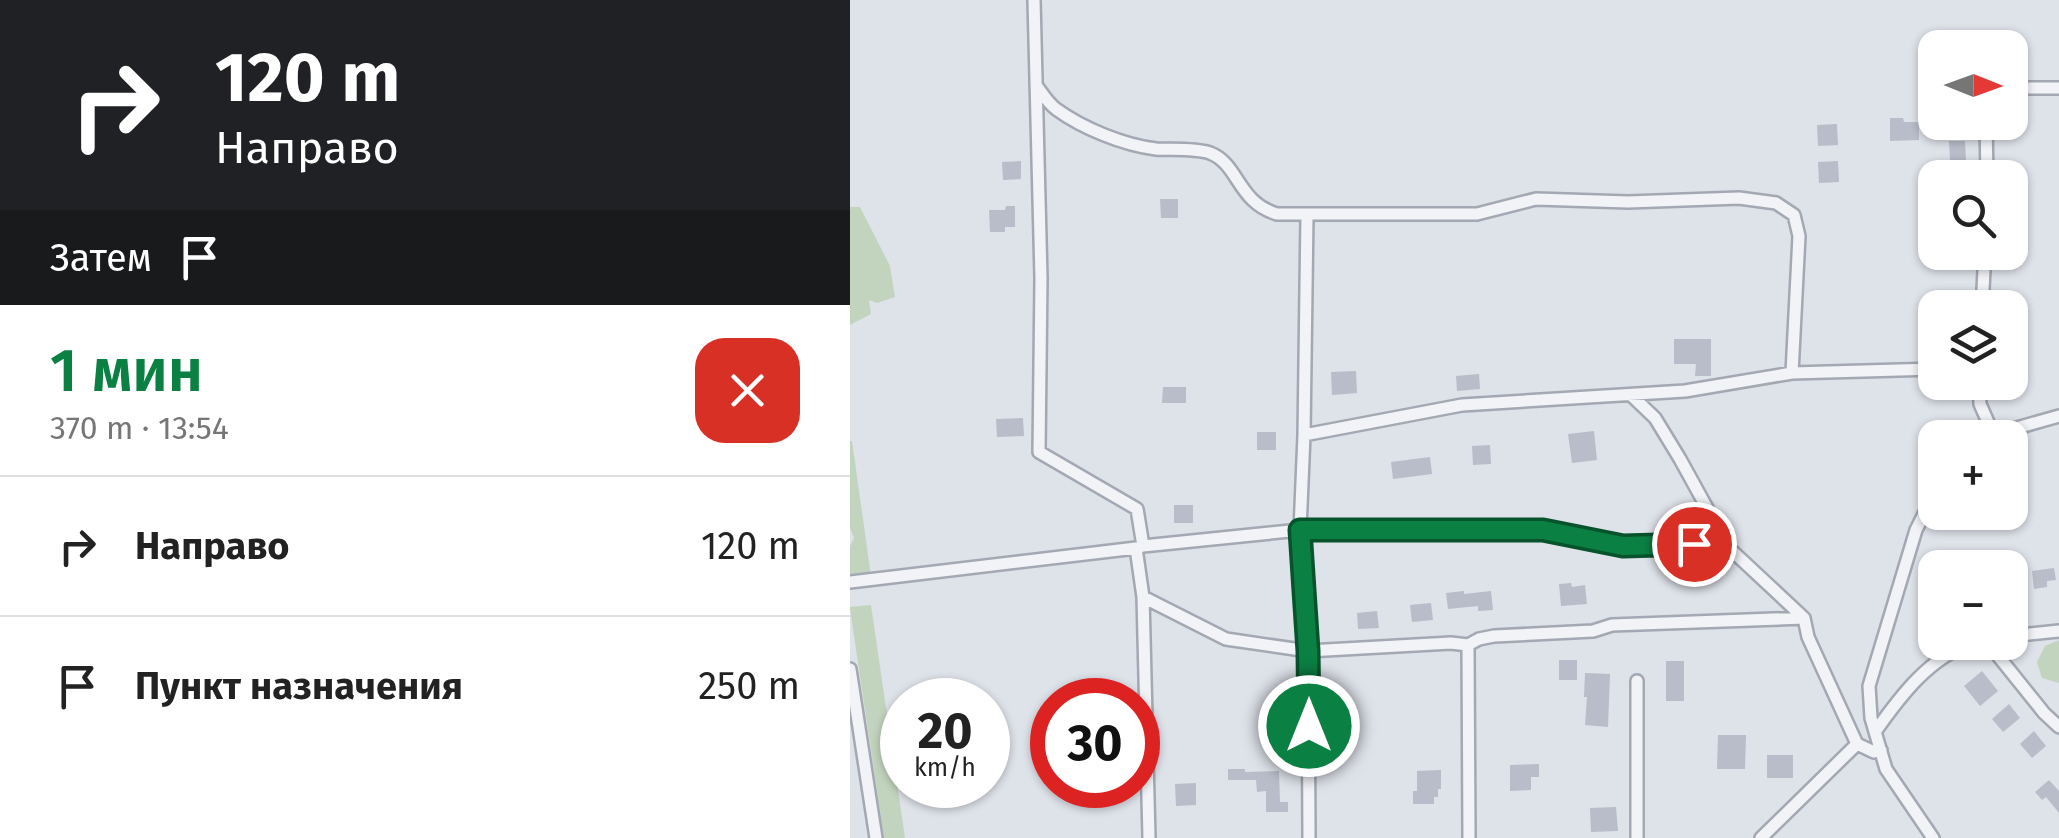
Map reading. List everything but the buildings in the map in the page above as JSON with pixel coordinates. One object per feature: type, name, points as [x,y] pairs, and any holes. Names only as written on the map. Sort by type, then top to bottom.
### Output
[{"type":"street","points":[[1034,0],[1041,278],[1039,452],[1136,509],[1143,597],[1149,838]]},
{"type":"street","points":[[1036,84],[1053,107],[1080,124],[1149,148],[1208,152],[1221,160],[1252,202],[1276,214],[1476,214],[1536,198],[1628,202],[1739,198],[1776,203],[1794,215],[1799,236],[1792,373]]},
{"type":"street","points":[[2028,88],[2059,88]]},
{"type":"street","points":[[1306,215],[1300,530],[1308,651],[1309,838]]},
{"type":"street","points":[[1304,435],[1462,405],[1685,391],[1792,373],[1918,369]]},
{"type":"street","points":[[1632,396],[1654,418],[1680,458],[1729,548],[1804,618],[1808,638],[1856,744],[1874,752],[1880,750]]},
{"type":"street","points":[[2028,425],[2059,416]]},
{"type":"street","points":[[1918,526],[1869,686],[1870,718],[1886,768],[1933,838]]},
{"type":"street","points":[[850,582],[1300,530],[1543,530],[1623,546],[1694,544],[1729,548]]},
{"type":"street","points":[[1143,597],[1226,638],[1308,651],[1452,642],[1468,646],[1494,636],[1593,631],[1612,625],[1804,618]]},
{"type":"street","points":[[2028,634],[2059,631]]},
{"type":"street","points":[[1468,646],[1468,838]]},
{"type":"street","points":[[1875,732],[1901,696],[1940,660]]},
{"type":"street","points":[[2001,660],[2059,728]]},
{"type":"street","points":[[850,669],[852,702],[876,838]]},
{"type":"street","points":[[1637,681],[1637,838]]},
{"type":"street","points":[[1761,838],[1856,744]]},
{"type":"green space","points":[[850,207],[860,207],[890,266],[895,297],[877,303],[869,300],[871,314],[850,325]]},
{"type":"green space","points":[[850,441],[871,576],[850,577],[850,546],[854,538],[850,528]]},
{"type":"green space","points":[[871,605],[882,678],[880,808],[901,808],[905,838],[884,838],[850,607]]},
{"type":"green space","points":[[2059,640],[2059,683],[2042,678],[2037,662],[2045,646]]},
{"type":"route","points":[[1309,726],[1300,530],[1543,530],[1623,546],[1694,544]]}]
